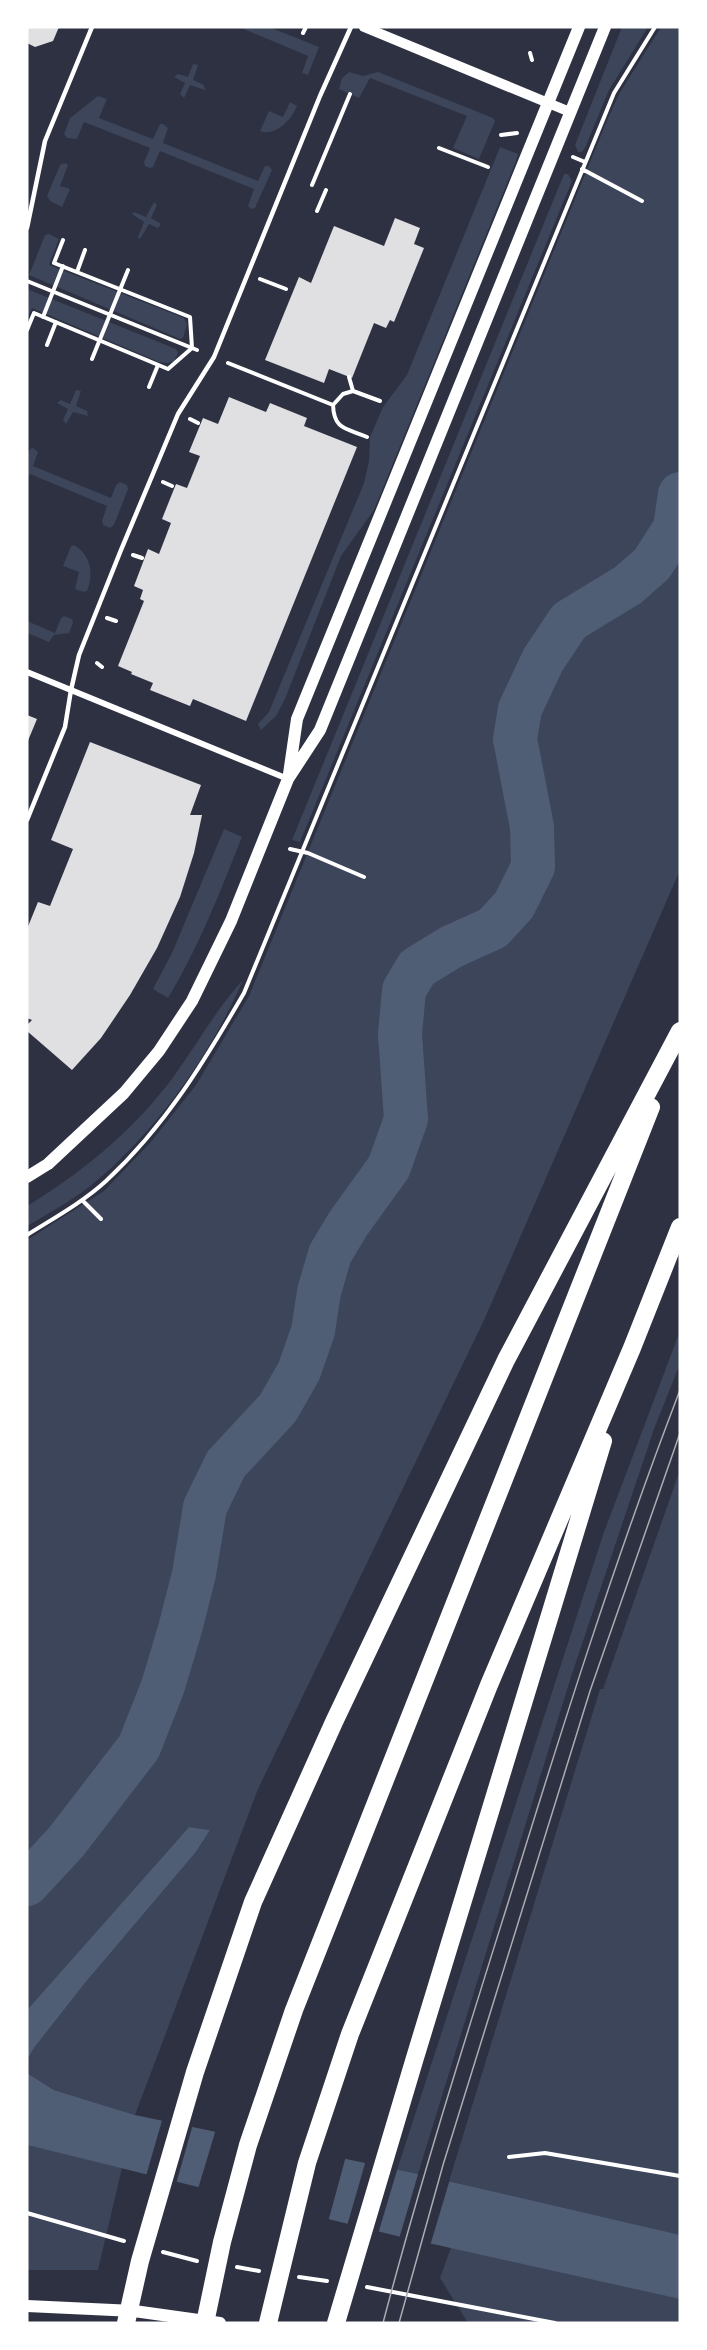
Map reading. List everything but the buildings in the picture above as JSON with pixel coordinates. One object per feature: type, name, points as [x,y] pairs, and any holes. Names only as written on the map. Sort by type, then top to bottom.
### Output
[{"type":"highway","points":[[126,2323],[140,2261],[195,2072],[263,1881],[334,1722],[491,1392],[680,1033]]},
{"type":"highway","points":[[205,2323],[222,2242],[248,2145],[294,2010],[680,1033]]},
{"type":"highway","points":[[268,2323],[307,2163],[350,2034],[489,1685],[632,1348],[680,1227]]},
{"type":"highway","points":[[336,2323],[632,1348]]},
{"type":"main road","points":[[288,779],[297,719],[579,27]]},
{"type":"main road","points":[[27,1177],[48,1164],[124,1093],[159,1051],[192,1001],[231,921],[288,779],[320,730],[605,27]]},
{"type":"main road","points":[[27,2306],[135,2311],[220,2323]]},
{"type":"street","points":[[364,27],[570,112]]},
{"type":"street","points":[[27,672],[288,779]]},
{"type":"lane","points":[[27,228],[45,141],[92,27]]},
{"type":"lane","points":[[27,820],[66,727],[79,655],[151,478],[178,414],[214,357],[316,106],[351,27]]},
{"type":"path","points":[[303,33],[306,27]]},
{"type":"path","points":[[27,1235],[82,1200],[105,1182],[130,1157],[168,1113],[201,1068],[244,993],[614,93],[655,27]]},
{"type":"path","points":[[530,53],[532,60]]},
{"type":"path","points":[[312,185],[350,94]]},
{"type":"path","points":[[501,135],[518,133]]},
{"type":"path","points":[[439,148],[488,167]]},
{"type":"path","points":[[573,157],[585,162]]},
{"type":"path","points":[[582,170],[642,201]]},
{"type":"path","points":[[317,210],[326,190]]},
{"type":"path","points":[[63,240],[54,263],[190,317],[192,348]]},
{"type":"path","points":[[77,272],[85,250]]},
{"type":"path","points":[[43,317],[63,266]]},
{"type":"path","points":[[92,359],[128,270]]},
{"type":"path","points":[[248,274],[286,289]]},
{"type":"path","points":[[27,281],[197,350]]},
{"type":"path","points":[[27,330],[34,313],[168,369],[192,348]]},
{"type":"path","points":[[47,345],[56,322]]},
{"type":"path","points":[[228,363],[333,405]]},
{"type":"path","points":[[149,387],[158,365]]},
{"type":"path","points":[[349,377],[353,391]]},
{"type":"path","points":[[367,437],[339,426],[334,418],[333,405],[343,394],[353,391],[380,401]]},
{"type":"path","points":[[97,663],[102,667]]},
{"type":"path","points":[[290,849],[364,877]]},
{"type":"path","points":[[82,1200],[101,1219]]},
{"type":"path","points":[[509,2157],[545,2153],[680,2176]]},
{"type":"shaded area","points":[[239,27],[269,27],[319,47],[308,75],[302,73],[308,56]]},
{"type":"shaded area","points":[[622,27],[648,27],[609,90],[585,148],[582,152],[578,152],[575,145]]},
{"type":"shaded area","points":[[661,27],[680,27],[680,870],[485,1318],[258,1789],[135,2115],[54,2090],[27,2073],[27,2060],[85,1983],[196,1852],[210,1830],[189,1827],[27,2010],[27,1240],[104,1191],[150,1143],[196,1085],[249,996],[606,123],[619,94]]},
{"type":"shaded area","points":[[193,64],[198,65],[193,80],[204,85],[205,90],[190,85],[184,98],[180,94],[185,83],[174,77],[178,74],[188,77]]},
{"type":"shaded area","points":[[349,72],[363,76],[378,72],[493,118],[495,121],[479,159],[453,148],[467,116],[370,78],[359,98],[339,89],[342,78]]},
{"type":"shaded area","points":[[98,96],[107,99],[99,118],[153,139],[160,124],[163,124],[168,128],[163,143],[258,181],[265,166],[269,166],[272,170],[255,208],[251,209],[248,206],[254,189],[160,151],[153,167],[150,168],[145,166],[144,162],[150,148],[84,122],[77,139],[67,138],[64,134],[70,118]]},
{"type":"shaded area","points":[[290,102],[297,106],[283,126],[272,131],[260,131],[269,111],[283,117]]},
{"type":"shaded area","points":[[500,147],[518,154],[516,161],[374,510],[341,556],[285,699],[276,716],[261,730],[258,724],[269,712],[364,483],[369,461],[370,437],[383,407],[407,375]]},
{"type":"shaded area","points":[[65,163],[68,165],[60,186],[70,189],[62,207],[50,201],[47,196],[60,165]]},
{"type":"shaded area","points":[[564,174],[568,174],[572,181],[300,842],[292,840]]},
{"type":"shaded area","points":[[154,202],[157,205],[151,218],[161,224],[158,228],[149,224],[140,239],[138,237],[144,222],[132,214],[134,212],[146,217]]},
{"type":"shaded area","points":[[49,234],[59,239],[49,265],[184,318],[187,324],[183,338],[180,339],[29,275],[45,235]]},
{"type":"shaded area","points":[[27,289],[176,349],[178,353],[174,361],[159,362],[32,308],[27,319]]},
{"type":"shaded area","points":[[76,390],[81,391],[76,406],[87,411],[88,416],[73,412],[66,424],[63,420],[68,409],[57,403],[61,400],[70,404]]},
{"type":"shaded area","points":[[33,448],[38,452],[33,466],[111,498],[116,485],[120,482],[127,485],[128,489],[114,525],[110,528],[103,525],[102,521],[107,506],[30,474],[27,480],[27,456]]},
{"type":"shaded area","points":[[74,545],[84,554],[90,565],[89,585],[87,591],[84,592],[75,589],[79,572],[63,566],[71,546]]},
{"type":"shaded area","points":[[64,616],[72,619],[73,623],[69,633],[54,635],[49,642],[27,633],[27,621],[55,633]]},
{"type":"shaded area","points":[[224,829],[242,837],[199,939],[168,998],[153,989],[172,953]]},
{"type":"shaded area","points":[[243,980],[230,1009],[197,1065],[158,1119],[113,1166],[89,1187],[27,1226],[27,1206],[85,1166],[121,1136],[168,1084]]},
{"type":"shaded area","points":[[680,1331],[680,1364],[654,1429],[570,1680],[418,2174],[397,2170],[604,1532]]},
{"type":"shaded area","points":[[680,1470],[680,2323],[468,2323],[440,2278],[473,2187],[449,2181],[600,1689],[603,1689]]},
{"type":"shaded area","points":[[189,1827],[210,1830],[196,1852],[85,1983],[27,2060],[27,2010]]},
{"type":"shaded area","points":[[27,2073],[54,2090],[135,2115],[418,2174],[680,2235],[680,2299],[397,2236],[27,2145]]},
{"type":"shaded area","points":[[27,2145],[122,2168],[98,2270],[27,2270]]},
{"type":"pier","points":[[163,2117],[193,2124],[176,2184],[146,2176]]},
{"type":"pier","points":[[216,2129],[346,2156],[328,2222],[198,2189]]},
{"type":"pier","points":[[366,2160],[398,2167],[378,2234],[347,2226]]},
{"type":"pier","points":[[419,2171],[450,2179],[430,2246],[399,2239]]},
{"type":"waterway","points":[[27,1884],[66,1842],[139,1747],[163,1686],[180,1629],[194,1574],[205,1507],[226,1464],[278,1408],[299,1371],[313,1331],[319,1292],[330,1254],[348,1224],[389,1167],[406,1119],[400,1034],[404,990],[417,968],[451,947],[493,928],[514,905],[533,867],[532,827],[515,739],[520,709],[543,660],[569,621],[628,585],[652,564],[675,528],[680,494]]},
{"type":"tram line","points":[[383,2323],[443,2113],[569,1710],[633,1517],[680,1390]]},
{"type":"tram line","points":[[399,2323],[443,2165],[590,1691],[680,1433]]}]
